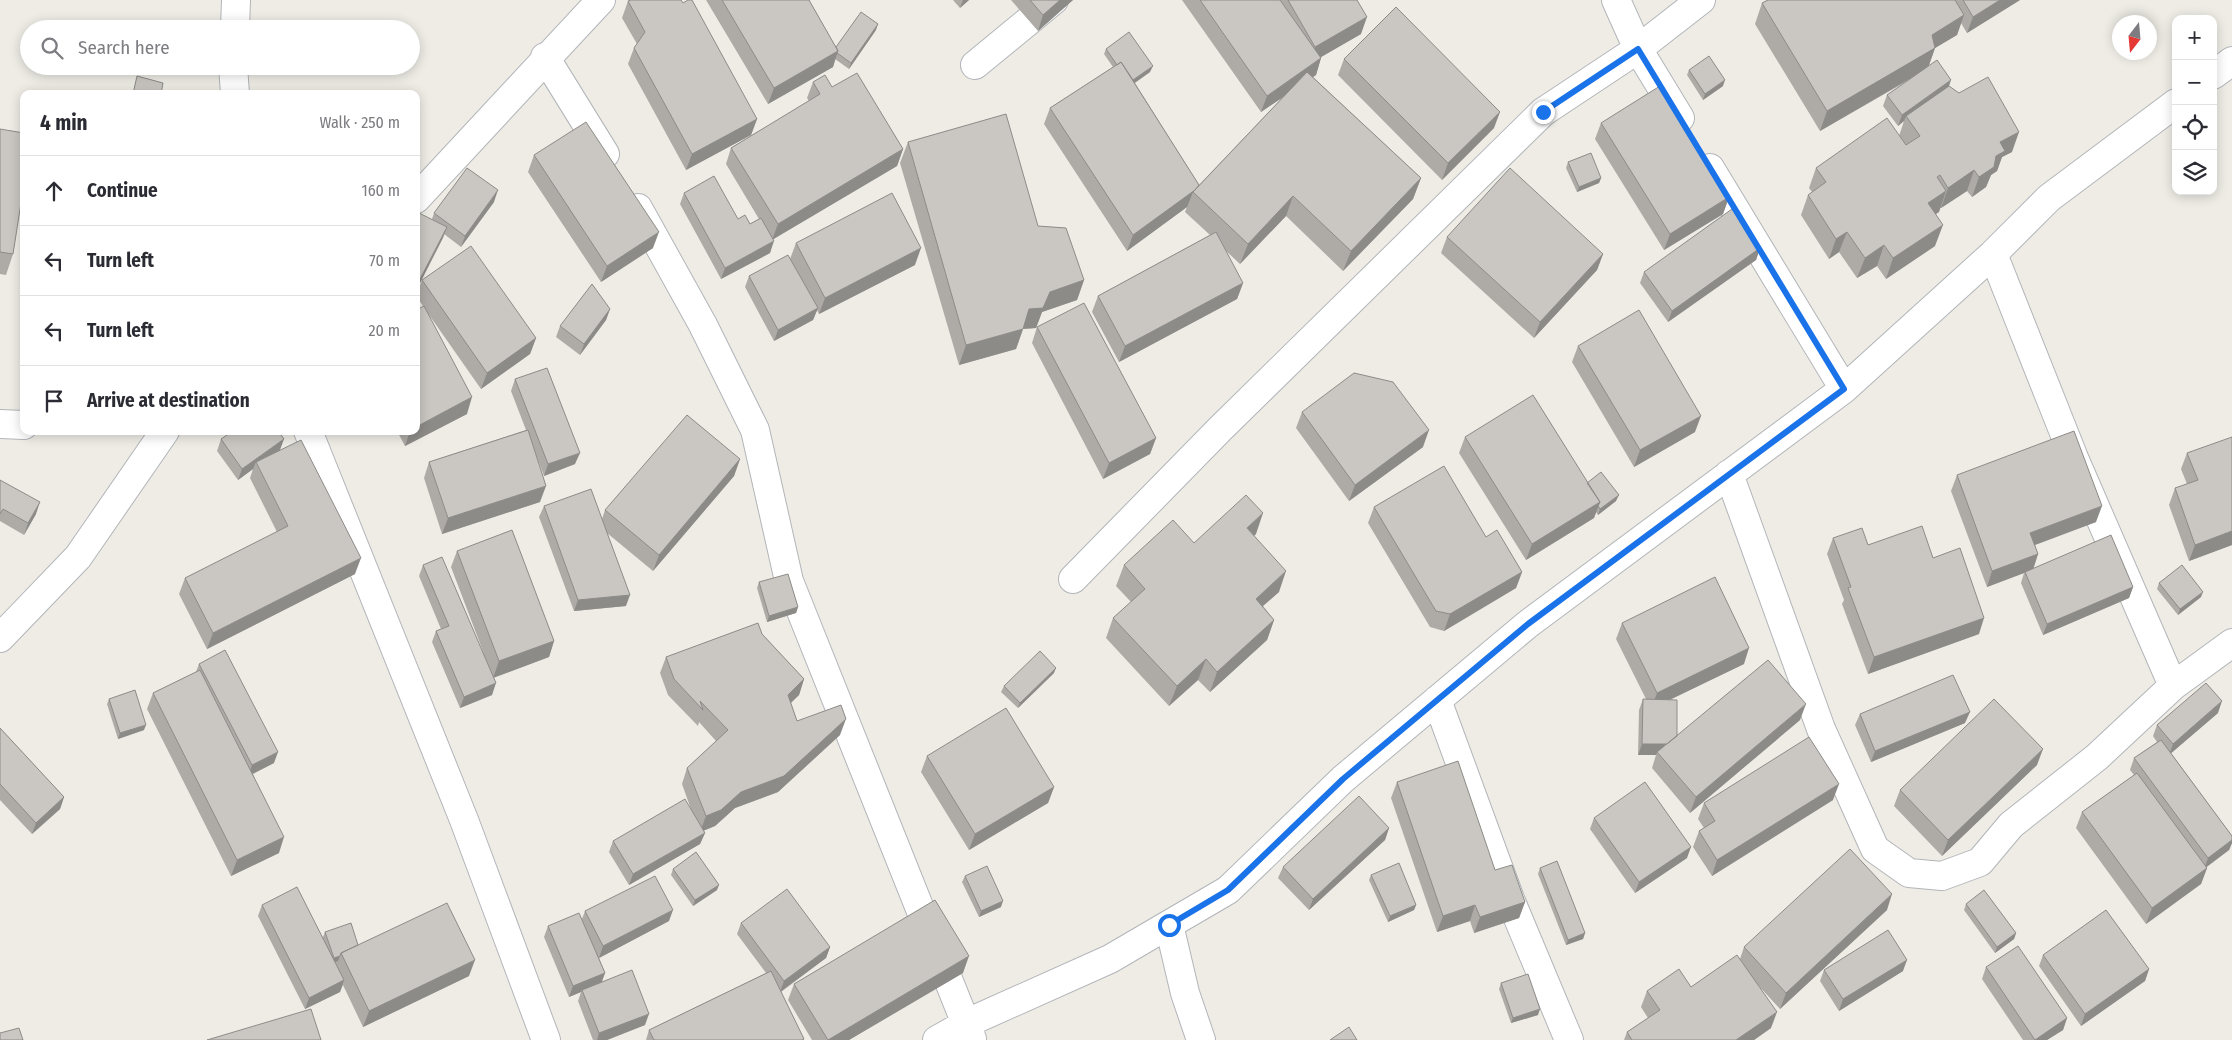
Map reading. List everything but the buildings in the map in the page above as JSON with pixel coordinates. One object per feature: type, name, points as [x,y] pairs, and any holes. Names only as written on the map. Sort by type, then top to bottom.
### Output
[{"type":"street","points":[[235,20],[236,0]]},
{"type":"street","points":[[420,195],[600,0]]},
{"type":"street","points":[[975,65],[1054,0]]},
{"type":"street","points":[[1616,0],[1638,49],[1844,389]]},
{"type":"street","points":[[1073,579],[1220,430],[1543,112],[1638,49],[1701,0]]},
{"type":"street","points":[[545,58],[648,223],[755,430],[789,581],[970,1031]]},
{"type":"street","points":[[2217,72],[2232,62]]},
{"type":"street","points":[[234,75],[235,90]]},
{"type":"street","points":[[937,1040],[970,1031],[1110,959],[1228,890],[1343,779],[1528,624],[1844,389],[1993,254],[2048,198],[2173,105]]},
{"type":"street","points":[[1993,254],[2074,458],[2173,686]]},
{"type":"street","points":[[0,424],[20,425]]},
{"type":"street","points":[[0,638],[78,557],[162,435]]},
{"type":"street","points":[[310,435],[464,820],[546,1040]]},
{"type":"street","points":[[1729,474],[1821,729],[1875,849],[1909,873],[1942,876],[1980,862],[2011,825],[2098,757],[2173,686],[2231,647]]},
{"type":"street","points":[[1437,700],[1510,899],[1569,1040]]},
{"type":"street","points":[[1169,925],[1186,993],[1201,1040]]},
{"type":"route","points":[[1169,925],[1228,890],[1343,779],[1528,624],[1844,389],[1638,49],[1543,112]]}]
